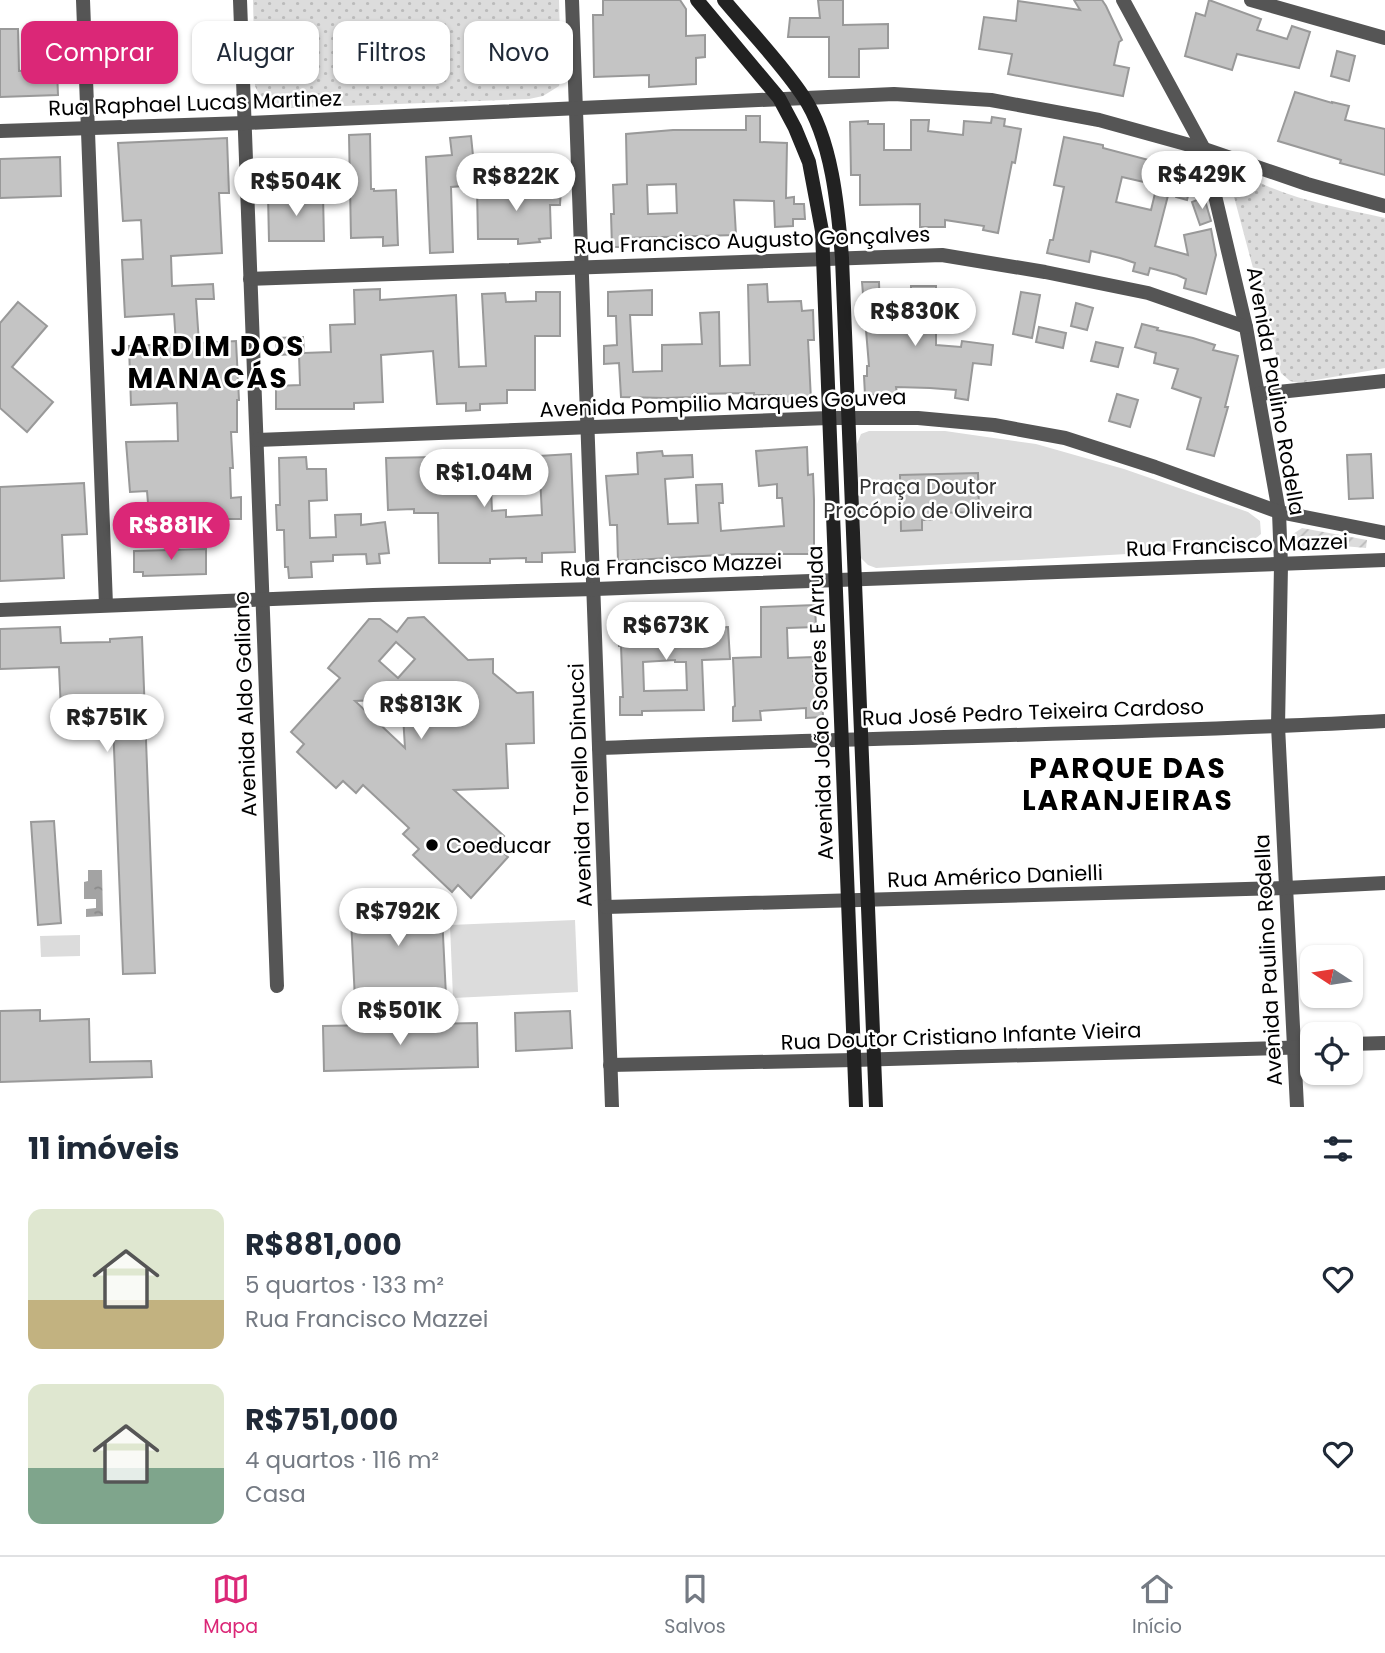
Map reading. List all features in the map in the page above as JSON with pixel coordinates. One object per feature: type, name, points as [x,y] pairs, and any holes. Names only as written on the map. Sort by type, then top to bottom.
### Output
[{"type":"street","points":[[83,0],[106,605]]},
{"type":"street","name":"Avenida Aldo Galiano","points":[[240,0],[277,986]]},
{"type":"street","name":"Avenida Torello Dinucci","points":[[572,0],[612,1107]]},
{"type":"street","name":"Avenida João Soares E Arruda","points":[[697,0],[779,98],[795,128],[817,196],[824,259],[856,1107]]},
{"type":"street","name":"Avenida João Soares E Arruda","points":[[724,0],[804,97],[823,141],[835,184],[842,257],[876,1107]]},
{"type":"street","name":"Avenida Paulino Rodella","points":[[1123,0],[1204,149],[1246,327],[1279,512],[1281,565],[1278,726],[1297,1107]]},
{"type":"street","points":[[1251,0],[1385,38]]},
{"type":"street","name":"Rua Raphael Lucas Martinez","points":[[0,131],[246,123],[894,94],[991,100],[1099,120],[1204,149],[1307,184],[1385,206]]},
{"type":"street","name":"Rua Francisco Augusto Gonçalves","points":[[250,279],[942,255],[1148,293],[1246,327]]},
{"type":"street","points":[[1259,394],[1385,381]]},
{"type":"street","name":"Avenida Pompilio Marques Gouvea","points":[[257,440],[829,418],[918,418],[994,425],[1065,438],[1279,512],[1385,533]]},
{"type":"street","name":"Rua Francisco Mazzei","points":[[0,610],[1385,560]]},
{"type":"street","name":"Rua José Pedro Teixeira Cardoso","points":[[599,748],[1385,721]]},
{"type":"street","name":"Rua Américo Danielli","points":[[606,907],[1385,883]]},
{"type":"street","points":[[1363,1044],[1385,1043]]},
{"type":"street","name":"Rua Doutor Cristiano Infante Vieira","points":[[610,1065],[1300,1048]]},
{"type":"green space","points":[[253,0],[559,0],[560,21],[464,21],[464,84],[559,84],[543,96],[529,99],[292,108],[265,100],[255,84],[319,84],[319,21],[253,21]]},
{"type":"green space","points":[[1248,177],[1297,197],[1385,218],[1385,368],[1298,383],[1290,381],[1281,373],[1233,193],[1237,182]]},
{"type":"green space","name":"Praça Doutor Procópio de Oliveira","points":[[869,431],[945,431],[1036,444],[1124,469],[1248,512],[1260,521],[1261,534],[1247,543],[1215,549],[876,568],[861,558],[857,444],[861,434]]},
{"type":"green space","points":[[1302,528],[1367,540],[1366,548],[1343,546],[1323,550],[1297,549],[1292,539],[1293,534]]},
{"type":"green space","points":[[575,920],[578,992],[453,998],[450,925]]},
{"type":"green space","points":[[80,935],[80,956],[41,957],[40,936]]},
{"type":"water","points":[[88,870],[102,870],[103,916],[86,917],[86,909],[96,908],[96,899],[84,899],[84,882],[88,881]]},
{"type":"building","points":[[603,0],[680,0],[686,9],[686,36],[705,35],[705,57],[696,58],[696,84],[649,87],[649,75],[594,77],[593,15],[603,15]]},
{"type":"building","points":[[818,0],[843,0],[843,25],[888,24],[888,48],[859,49],[859,77],[829,77],[829,37],[788,37],[790,18],[820,18]]},
{"type":"building","points":[[1074,0],[1102,0],[1106,6],[1122,40],[1119,42],[1114,65],[1129,68],[1123,96],[1008,74],[1012,54],[979,49],[984,17],[1016,21],[1018,1],[1080,10]]},
{"type":"building","points":[[1209,0],[1261,19],[1257,30],[1287,39],[1292,26],[1310,32],[1299,68],[1237,54],[1232,70],[1185,56],[1196,13],[1205,16]]},
{"type":"building","points":[[0,29],[18,29],[21,84],[58,84],[58,95],[0,97]]},
{"type":"building","points":[[1337,51],[1355,56],[1349,81],[1331,76]]},
{"type":"building","points":[[1295,92],[1349,106],[1345,120],[1385,129],[1385,175],[1340,163],[1341,160],[1278,141]]},
{"type":"building","points":[[746,116],[760,116],[760,142],[787,143],[786,198],[794,197],[794,204],[804,204],[805,219],[793,219],[793,226],[775,227],[774,201],[734,200],[736,235],[626,238],[626,247],[612,247],[613,185],[627,184],[626,134],[673,130],[746,130]],"holes":[[[676,184],[677,213],[648,214],[647,185]]]},
{"type":"building","points":[[992,117],[1005,119],[1004,126],[1021,129],[998,233],[983,230],[984,226],[945,220],[945,227],[920,227],[920,204],[860,205],[860,175],[851,175],[850,122],[884,124],[884,150],[911,150],[911,120],[929,120],[928,131],[963,135],[964,121],[991,123]]},
{"type":"building","points":[[370,134],[371,189],[396,190],[398,245],[383,246],[383,237],[351,238],[349,135]]},
{"type":"building","points":[[471,136],[476,185],[451,187],[453,252],[430,253],[426,157],[452,155],[450,138]]},
{"type":"building","points":[[1064,137],[1103,145],[1103,148],[1194,172],[1187,200],[1176,197],[1172,180],[1155,246],[1188,255],[1184,235],[1211,229],[1216,255],[1206,294],[1184,288],[1186,279],[1177,275],[1150,268],[1148,275],[1133,271],[1135,263],[1120,258],[1091,251],[1089,262],[1047,253],[1050,240],[1053,240],[1064,187],[1054,185]],"holes":[[[1122,177],[1157,185],[1151,210],[1116,202]]]},
{"type":"building","points":[[227,138],[229,193],[219,193],[222,253],[171,256],[172,286],[213,284],[214,299],[196,299],[199,343],[236,341],[239,400],[237,432],[231,432],[233,468],[230,468],[231,498],[241,497],[241,519],[159,519],[158,503],[148,503],[147,491],[130,492],[126,442],[178,441],[177,403],[131,405],[129,346],[176,344],[174,314],[125,317],[122,260],[143,259],[141,220],[123,221],[118,143]]},
{"type":"building","points":[[60,157],[61,196],[0,198],[0,159]]},
{"type":"building","points":[[477,187],[561,188],[560,205],[550,205],[551,238],[518,244],[518,239],[478,239]]},
{"type":"building","points":[[323,194],[324,241],[269,241],[268,195]]},
{"type":"building","points":[[1204,197],[1211,221],[1200,225],[1192,202]]},
{"type":"building","points":[[862,282],[879,282],[880,312],[911,312],[911,286],[936,286],[936,345],[961,347],[962,341],[993,345],[991,365],[973,363],[968,400],[955,398],[956,390],[930,388],[896,387],[897,394],[865,395],[864,376],[867,376],[869,366]]},
{"type":"building","points":[[767,284],[768,302],[801,301],[802,311],[813,310],[814,340],[808,340],[811,400],[781,402],[781,395],[754,393],[693,394],[693,397],[665,398],[621,397],[619,363],[604,364],[604,346],[617,345],[616,316],[608,316],[608,292],[652,290],[652,315],[630,315],[633,372],[662,371],[662,345],[702,344],[700,313],[719,312],[720,366],[750,365],[748,285]]},
{"type":"building","points":[[380,289],[380,300],[456,295],[459,367],[486,366],[482,294],[505,293],[506,302],[536,301],[536,292],[560,292],[560,336],[535,336],[535,390],[507,390],[507,403],[480,404],[480,410],[466,411],[466,403],[437,404],[433,351],[381,355],[383,402],[354,403],[354,409],[276,409],[276,386],[300,385],[299,354],[277,355],[276,338],[303,337],[304,353],[331,352],[330,325],[355,324],[354,290]]},
{"type":"building","points":[[1021,292],[1040,295],[1032,338],[1013,334]]},
{"type":"building","points":[[18,302],[47,326],[12,367],[53,402],[27,432],[0,408],[0,323]]},
{"type":"building","points":[[1076,303],[1093,308],[1087,330],[1071,326]]},
{"type":"building","points":[[1142,324],[1215,345],[1213,350],[1238,356],[1225,407],[1228,407],[1214,456],[1187,449],[1201,398],[1172,388],[1178,369],[1154,363],[1156,353],[1135,347]]},
{"type":"building","points":[[1039,327],[1066,333],[1063,348],[1036,342]]},
{"type":"building","points":[[1096,342],[1123,348],[1118,367],[1091,361]]},
{"type":"building","points":[[1117,394],[1138,400],[1130,427],[1109,421]]},
{"type":"building","points":[[807,447],[808,475],[813,474],[814,554],[737,554],[618,561],[617,525],[610,525],[606,476],[638,474],[637,453],[662,451],[663,456],[692,455],[693,477],[665,479],[668,524],[698,523],[696,485],[722,484],[723,503],[719,503],[721,531],[784,526],[782,498],[777,498],[777,484],[759,486],[756,451]]},
{"type":"building","points":[[484,450],[485,488],[491,488],[492,511],[506,510],[506,517],[542,515],[539,456],[571,454],[575,552],[542,553],[542,562],[526,562],[526,558],[490,559],[490,563],[439,563],[438,513],[414,513],[414,509],[388,510],[386,458],[435,457],[435,463],[466,461],[466,451]]},
{"type":"building","points":[[1371,454],[1373,498],[1349,499],[1347,455]]},
{"type":"building","points":[[306,457],[307,469],[326,469],[327,500],[309,501],[310,538],[336,537],[335,515],[361,514],[361,525],[385,522],[389,553],[379,554],[380,563],[367,564],[366,554],[333,555],[333,561],[311,562],[312,577],[289,578],[288,567],[285,567],[284,530],[277,530],[276,505],[280,505],[279,458]]},
{"type":"building","points":[[978,473],[979,512],[932,513],[932,520],[922,520],[922,530],[901,531],[900,475]]},
{"type":"building","points":[[84,483],[87,534],[62,535],[64,578],[0,581],[0,487]]},
{"type":"building","points":[[206,549],[206,574],[143,576],[143,572],[134,572],[134,551]]},
{"type":"building","points":[[815,605],[816,627],[787,628],[788,658],[813,657],[813,681],[822,681],[823,717],[806,718],[806,708],[760,711],[761,720],[733,721],[733,658],[761,657],[761,607]]},
{"type":"building","points":[[638,608],[639,625],[673,623],[673,616],[702,614],[702,628],[728,627],[730,659],[702,660],[704,710],[642,711],[642,715],[620,715],[620,697],[623,697],[616,609]],"holes":[[[643,662],[686,662],[687,690],[644,691]]]},
{"type":"building","points":[[424,617],[468,660],[493,659],[493,673],[517,693],[533,692],[534,743],[506,744],[508,788],[454,790],[504,836],[495,845],[508,857],[471,898],[458,885],[452,892],[413,855],[419,849],[403,834],[409,828],[363,785],[356,793],[343,781],[336,788],[297,752],[304,744],[291,732],[340,678],[328,668],[369,619],[380,619],[397,632],[408,618]],"holes":[[[396,642],[415,659],[398,678],[379,661]],[[402,699],[405,748],[355,701]]]},
{"type":"building","points":[[60,627],[61,643],[110,642],[110,639],[142,637],[155,973],[123,974],[113,723],[80,724],[80,733],[62,733],[59,667],[0,669],[0,629]]},
{"type":"building","points":[[54,821],[61,923],[38,925],[31,822]]},
{"type":"building","points":[[441,895],[446,996],[355,1000],[350,899]]},
{"type":"building","points":[[40,1010],[40,1021],[89,1019],[90,1062],[151,1061],[152,1077],[0,1082],[0,1011]]},
{"type":"building","points":[[570,1011],[572,1048],[516,1051],[515,1013]]},
{"type":"building","points":[[477,1023],[478,1067],[324,1071],[323,1026]]},
{"type":"place","name":"Coeducar","points":[[432,845]]},
{"type":"district","name":"JARDIM DOS MANACÁS","points":[[208,362]]},
{"type":"district","name":"PARQUE DAS LARANJEIRAS","points":[[1128,784]]}]
